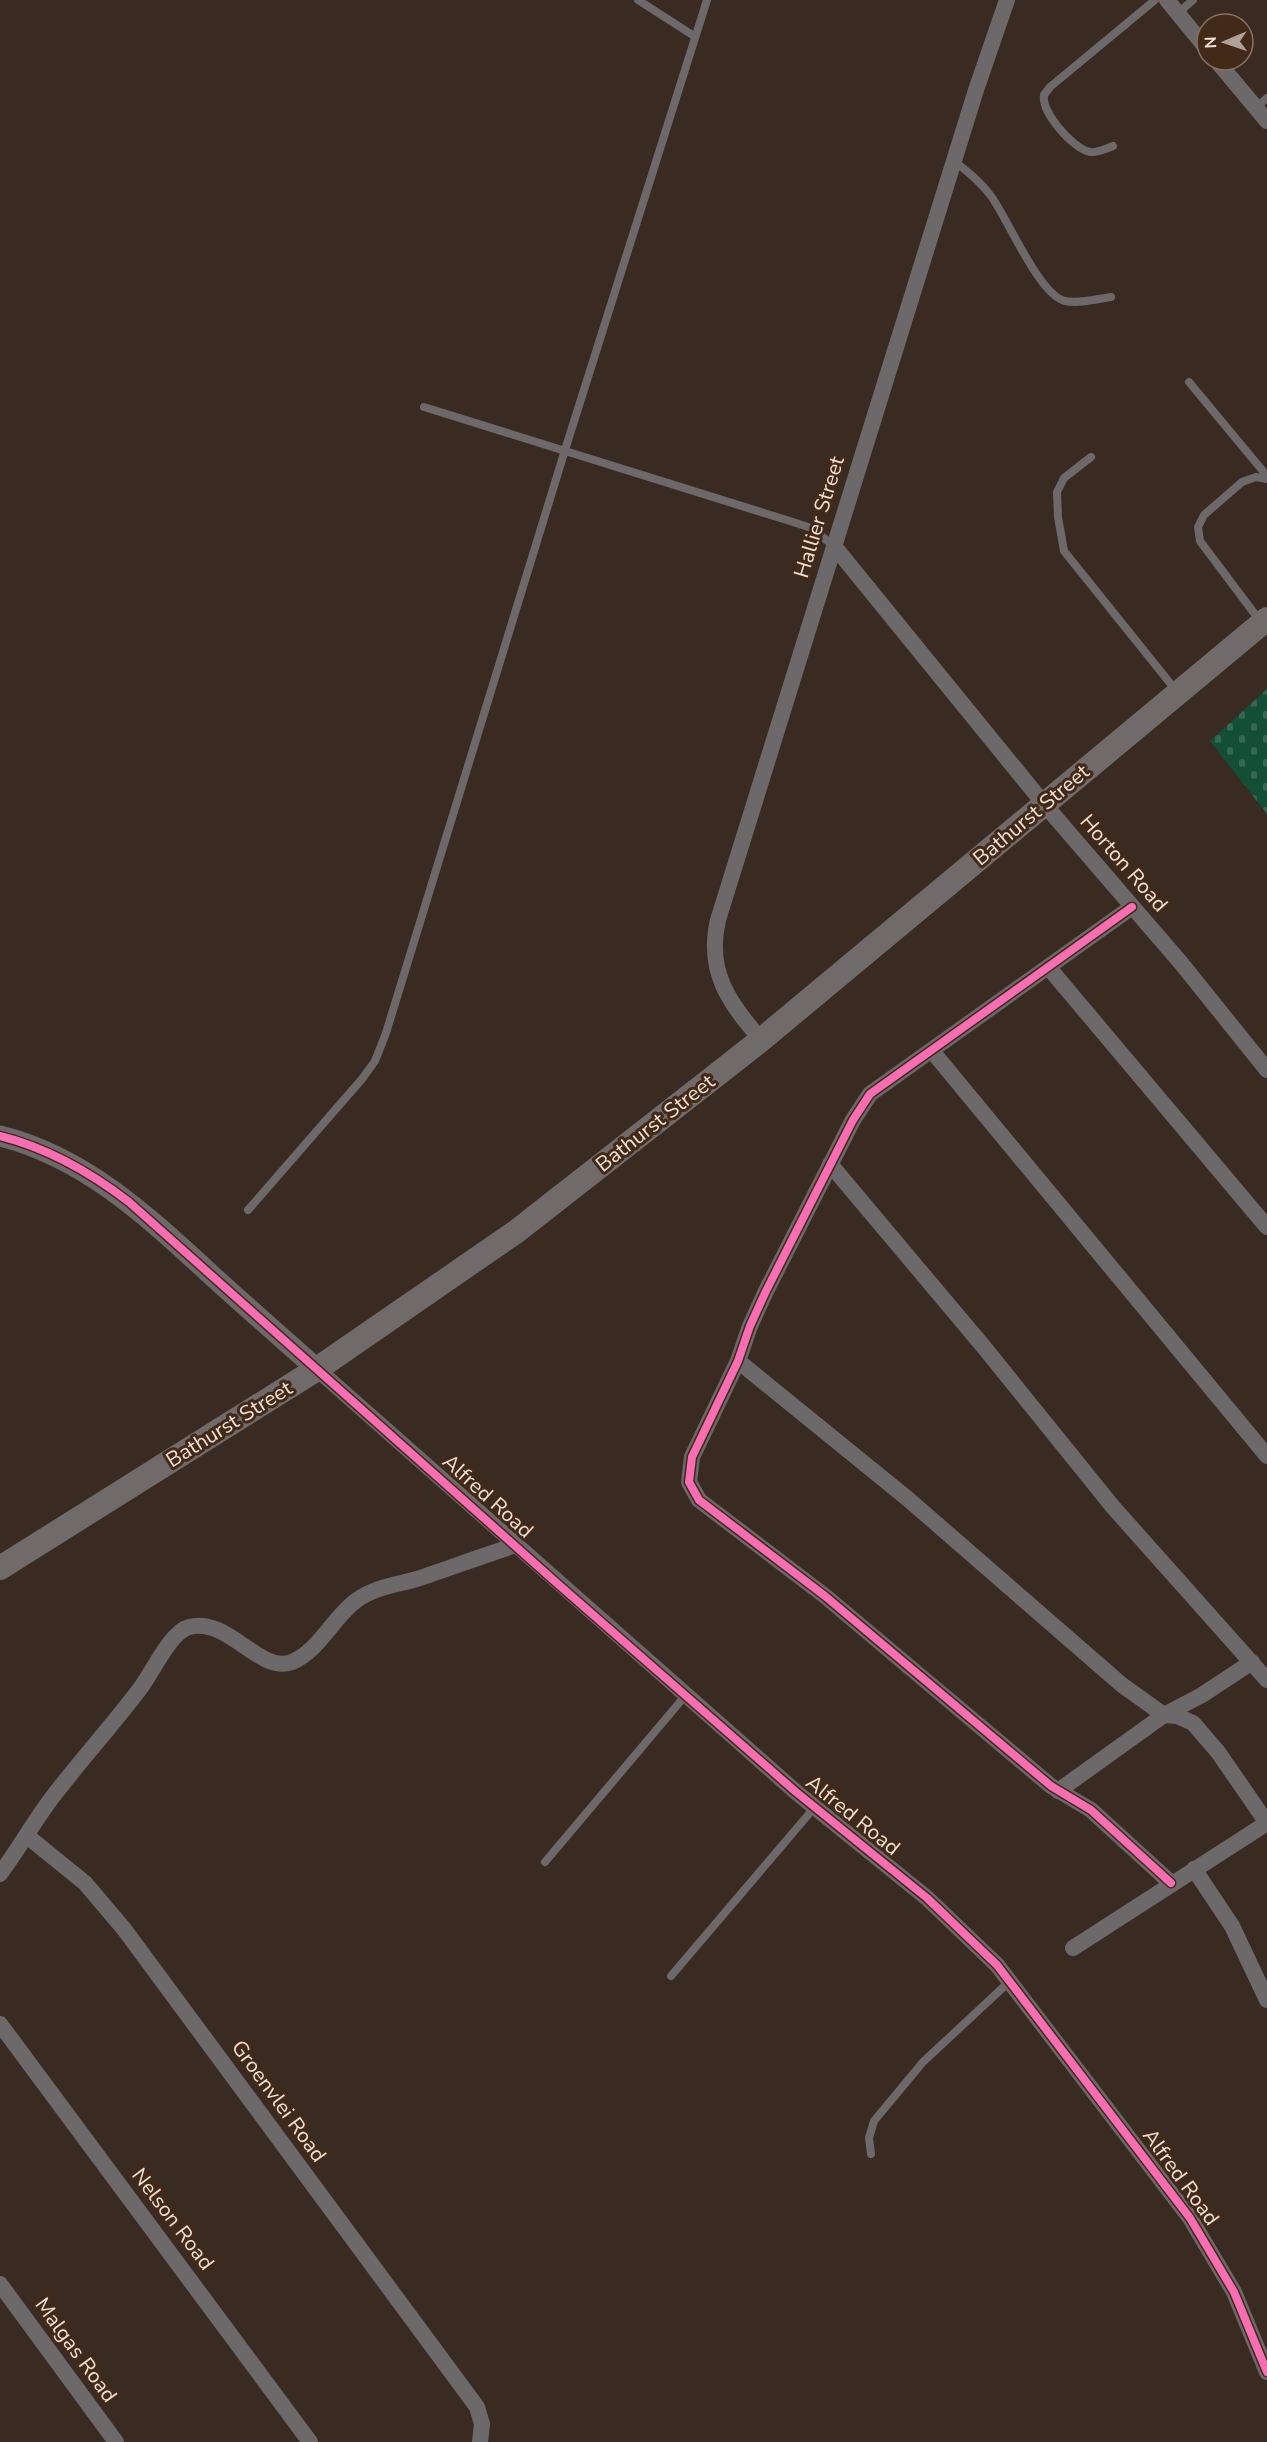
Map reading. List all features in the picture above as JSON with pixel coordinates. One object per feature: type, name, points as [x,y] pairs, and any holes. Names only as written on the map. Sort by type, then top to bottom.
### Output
[{"type":"main road","name":"Bathurst Street","points":[[0,1568],[317,1369],[518,1231],[761,1040],[1264,622]]},
{"type":"street","name":"Hallier Street","points":[[761,1040],[727,996],[719,977],[714,955],[714,938],[954,161],[1007,0]]},
{"type":"street","points":[[1167,0],[1195,34]]},
{"type":"street","points":[[1229,72],[1261,103],[1267,121]]},
{"type":"street","name":"Horton Road","points":[[834,546],[1044,804],[1181,963],[1267,1070]]},
{"type":"street","points":[[1132,907],[870,1094],[853,1120],[766,1291],[750,1326],[738,1361],[692,1457],[689,1472],[693,1492],[699,1500],[825,1596],[1058,1791],[1091,1810],[1171,1883]]},
{"type":"street","points":[[1048,968],[1267,1227]]},
{"type":"street","points":[[932,1051],[1267,1456]]},
{"type":"street","points":[[0,1136],[59,1157],[106,1184],[177,1243],[317,1369]]},
{"type":"street","points":[[830,1164],[983,1346],[1113,1507],[1267,1680]]},
{"type":"street","points":[[738,1361],[908,1499],[1122,1685],[1164,1715],[1177,1716],[1193,1723],[1224,1761],[1267,1823],[1073,1948]]},
{"type":"street","name":"Alfred Road","points":[[317,1369],[814,1808],[927,1898],[997,1965],[1190,2218],[1234,2292],[1267,2372]]},
{"type":"street","points":[[0,1874],[52,1798],[140,1689],[177,1635],[187,1627],[201,1625],[212,1627],[272,1663],[286,1664],[307,1652],[338,1616],[372,1591],[416,1579],[516,1545]]},
{"type":"street","points":[[1058,1791],[1164,1715],[1202,1695],[1252,1662]]},
{"type":"street","name":"Groenvlei Road","points":[[27,1836],[85,1883],[109,1909],[477,2407],[482,2424],[480,2442]]},
{"type":"street","points":[[1194,1869],[1232,1926],[1267,2000]]},
{"type":"street","name":"Nelson Road","points":[[0,2024],[310,2442]]},
{"type":"street","name":"Malgas Road","points":[[0,2284],[116,2442]]},
{"type":"lane","points":[[638,0],[694,36]]},
{"type":"lane","points":[[248,1210],[375,1061],[394,1010],[565,450],[706,0]]},
{"type":"lane","points":[[1113,146],[1095,152],[1081,149],[1068,139],[1045,108],[1044,95],[1050,87],[1155,0]]},
{"type":"lane","points":[[1178,13],[1193,0]]},
{"type":"lane","points":[[954,161],[982,184],[993,197],[1042,283],[1053,295],[1064,301],[1076,302],[1111,297]]},
{"type":"lane","points":[[1189,382],[1267,478]]},
{"type":"lane","points":[[424,407],[811,528],[834,546]]},
{"type":"lane","points":[[1091,457],[1064,478],[1057,492],[1059,528],[1064,551],[1178,693]]},
{"type":"lane","points":[[1264,622],[1200,541],[1198,527],[1204,515],[1242,482],[1256,477],[1267,478]]},
{"type":"lane","points":[[545,1862],[685,1696]]},
{"type":"lane","points":[[671,1976],[814,1808]]},
{"type":"lane","points":[[871,2154],[869,2138],[874,2121],[923,2062],[1010,1982]]},
{"type":"green space","points":[[1267,689],[1267,814],[1210,741]]},
{"type":"cycle path","points":[[1132,907],[870,1094],[853,1120],[766,1291],[750,1326],[738,1361],[692,1457],[689,1482],[699,1500],[825,1596],[1051,1786],[1091,1810],[1171,1883]]},
{"type":"cycle path","points":[[0,1136],[35,1147],[68,1162],[129,1202],[559,1585],[796,1792],[927,1898],[997,1965],[1190,2218],[1234,2292],[1267,2372]]}]
